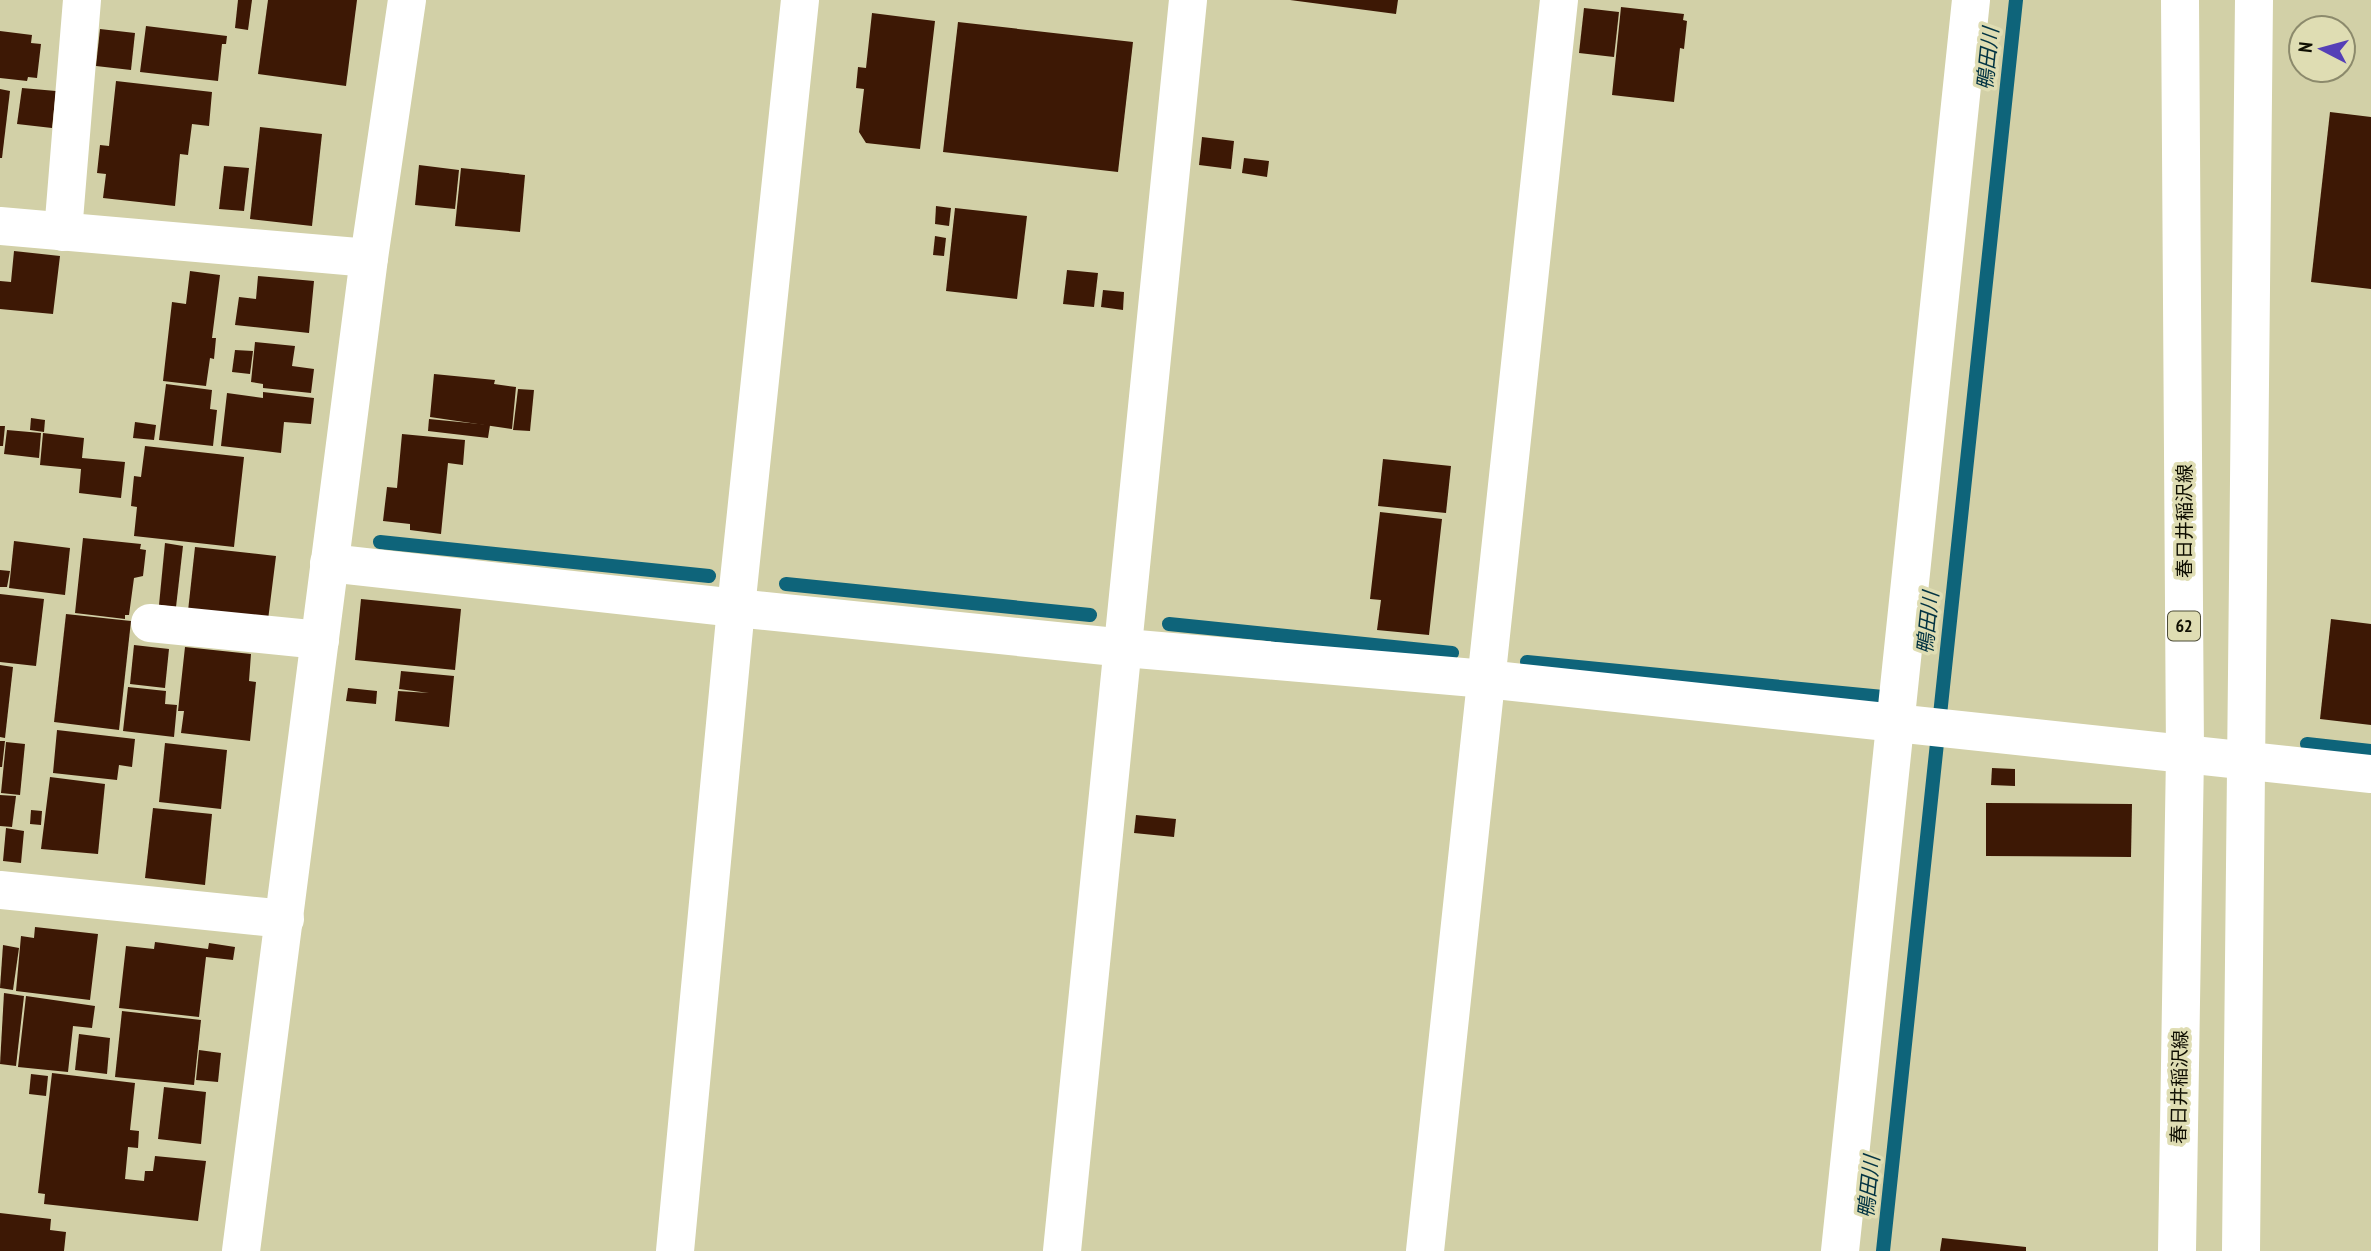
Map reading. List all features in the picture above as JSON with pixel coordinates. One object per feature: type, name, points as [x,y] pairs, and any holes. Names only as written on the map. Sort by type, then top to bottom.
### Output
[{"type":"street","points":[[63,232],[82,0]]},
{"type":"street","points":[[240,1251],[369,258],[407,0]]},
{"type":"street","points":[[675,1251],[736,608],[800,0]]},
{"type":"street","points":[[1062,1251],[1125,648],[1188,0]]},
{"type":"street","points":[[1425,1251],[1559,0]]},
{"type":"street","points":[[1840,1251],[1924,725],[1970,0]]},
{"type":"street","name":"春日井稲沢線","points":[[2177,1251],[2185,754],[2180,0]]},
{"type":"street","points":[[2241,1251],[2254,0]]},
{"type":"street","points":[[0,226],[369,258]]},
{"type":"street","points":[[329,563],[1125,648],[1486,679],[2371,774]]},
{"type":"street","points":[[150,623],[320,640]]},
{"type":"street","points":[[0,890],[285,919]]},
{"type":"building","points":[[238,0],[252,0],[248,30],[235,28]]},
{"type":"building","points":[[268,0],[357,0],[346,86],[258,74]]},
{"type":"building","points":[[1290,0],[1398,0],[1396,14]]},
{"type":"building","points":[[1621,7],[1684,14],[1683,20],[1687,21],[1684,49],[1680,48],[1674,102],[1612,95]]},
{"type":"building","points":[[1584,8],[1619,12],[1614,57],[1579,53]]},
{"type":"building","points":[[872,13],[935,21],[920,149],[866,143],[859,132],[864,89],[856,88],[858,67],[866,68]]},
{"type":"building","points":[[958,22],[1133,42],[1118,172],[943,152]]},
{"type":"building","points":[[146,26],[227,36],[226,44],[222,44],[218,81],[140,72]]},
{"type":"building","points":[[100,29],[135,33],[131,70],[96,66]]},
{"type":"building","points":[[0,31],[32,35],[31,43],[41,44],[37,78],[28,77],[27,81],[0,78]]},
{"type":"building","points":[[116,81],[212,92],[209,126],[192,124],[188,155],[180,154],[175,206],[103,198],[106,174],[97,173],[100,145],[109,146]]},
{"type":"building","points":[[22,88],[56,91],[52,128],[17,124]]},
{"type":"building","points":[[0,89],[10,91],[2,158],[0,158]]},
{"type":"building","points":[[2330,112],[2371,117],[2371,289],[2311,282]]},
{"type":"building","points":[[260,127],[322,134],[312,226],[250,219]]},
{"type":"building","points":[[1202,137],[1234,141],[1231,169],[1199,165]]},
{"type":"building","points":[[1244,158],[1269,161],[1267,177],[1242,173]]},
{"type":"building","points":[[419,165],[459,170],[455,209],[415,205]]},
{"type":"building","points":[[224,166],[249,168],[244,211],[219,209]]},
{"type":"building","points":[[461,168],[525,175],[520,232],[455,226]]},
{"type":"building","points":[[936,206],[951,208],[949,226],[935,224]]},
{"type":"building","points":[[955,208],[1027,216],[1017,299],[946,291]]},
{"type":"building","points":[[935,236],[946,238],[944,256],[933,255]]},
{"type":"building","points":[[14,251],[60,256],[53,314],[0,309],[0,281],[11,282]]},
{"type":"building","points":[[1067,270],[1098,273],[1094,307],[1063,304]]},
{"type":"building","points":[[190,271],[220,275],[212,338],[216,338],[214,359],[210,358],[206,386],[163,381],[172,302],[186,304]]},
{"type":"building","points":[[258,276],[314,281],[309,333],[235,325],[239,297],[256,299]]},
{"type":"building","points":[[1103,290],[1124,292],[1123,310],[1101,307]]},
{"type":"building","points":[[255,342],[295,346],[292,366],[314,369],[311,393],[263,388],[263,384],[251,382]]},
{"type":"building","points":[[235,350],[253,351],[250,374],[232,372]]},
{"type":"building","points":[[434,374],[495,380],[494,384],[516,387],[512,429],[430,417]]},
{"type":"building","points":[[166,384],[212,390],[210,409],[217,410],[213,446],[159,440]]},
{"type":"building","points":[[518,389],[534,390],[530,431],[513,430]]},
{"type":"building","points":[[263,392],[314,398],[311,424],[284,422],[281,453],[221,446],[227,393],[263,398]]},
{"type":"building","points":[[31,418],[45,420],[44,432],[30,430]]},
{"type":"building","points":[[429,419],[490,425],[488,438],[428,431]]},
{"type":"building","points":[[135,422],[156,425],[154,440],[133,438]]},
{"type":"building","points":[[0,426],[5,426],[3,446],[0,446]]},
{"type":"building","points":[[7,430],[41,433],[39,458],[4,454]]},
{"type":"building","points":[[43,433],[84,438],[82,458],[125,462],[121,498],[79,493],[81,469],[40,465]]},
{"type":"building","points":[[402,434],[465,440],[463,465],[448,463],[441,534],[410,530],[410,524],[383,521],[387,487],[397,488]]},
{"type":"building","points":[[145,446],[244,457],[234,547],[134,536],[137,507],[131,506],[134,476],[141,477]]},
{"type":"building","points":[[1383,459],[1451,466],[1446,513],[1378,506]]},
{"type":"building","points":[[1380,512],[1442,519],[1429,635],[1377,630],[1381,600],[1370,599]]},
{"type":"building","points":[[83,538],[141,544],[140,549],[146,550],[143,576],[134,578],[129,615],[125,615],[125,619],[75,613]]},
{"type":"building","points":[[14,541],[70,548],[65,595],[9,588]]},
{"type":"building","points":[[165,543],[183,546],[176,607],[159,605]]},
{"type":"building","points":[[195,547],[276,556],[268,620],[188,611]]},
{"type":"building","points":[[0,570],[10,571],[7,587],[0,587]]},
{"type":"building","points":[[0,594],[44,599],[36,666],[0,662]]},
{"type":"building","points":[[361,599],[461,609],[455,670],[355,660]]},
{"type":"building","points":[[66,614],[131,621],[119,730],[54,722]]},
{"type":"building","points":[[2331,619],[2371,624],[2371,725],[2320,719]]},
{"type":"building","points":[[134,645],[169,649],[165,688],[130,684]]},
{"type":"building","points":[[185,647],[251,654],[249,681],[256,682],[250,741],[181,733],[184,711],[178,711]]},
{"type":"building","points":[[0,665],[13,667],[5,738],[0,737]]},
{"type":"building","points":[[401,671],[454,676],[449,727],[395,721],[398,691],[429,693],[399,689]]},
{"type":"building","points":[[128,687],[166,691],[165,704],[177,705],[174,737],[123,731]]},
{"type":"building","points":[[348,688],[377,691],[376,704],[346,701]]},
{"type":"building","points":[[57,730],[135,739],[132,767],[119,765],[117,780],[53,773]]},
{"type":"building","points":[[0,741],[5,741],[2,767],[0,767]]},
{"type":"building","points":[[6,742],[25,744],[20,795],[1,793]]},
{"type":"building","points":[[165,743],[227,750],[221,809],[159,802]]},
{"type":"building","points":[[1992,768],[2015,769],[2015,786],[1991,785]]},
{"type":"building","points":[[50,777],[105,784],[98,854],[41,849]]},
{"type":"building","points":[[0,795],[16,796],[12,827],[0,826]]},
{"type":"building","points":[[1986,803],[2132,804],[2131,857],[1986,856]]},
{"type":"building","points":[[153,808],[212,814],[205,885],[145,878]]},
{"type":"building","points":[[31,810],[42,811],[41,825],[30,824]]},
{"type":"building","points":[[1136,815],[1176,819],[1174,837],[1134,833]]},
{"type":"building","points":[[6,828],[24,831],[21,863],[3,861]]},
{"type":"building","points":[[35,927],[98,934],[90,1000],[16,991],[21,936],[34,938]]},
{"type":"building","points":[[155,942],[208,949],[209,943],[235,947],[233,960],[206,957],[199,1017],[119,1008],[126,946],[154,949]]},
{"type":"building","points":[[3,945],[19,948],[13,990],[0,988]]},
{"type":"building","points":[[4,993],[24,996],[16,1066],[0,1064]]},
{"type":"building","points":[[26,996],[95,1006],[92,1028],[73,1026],[68,1072],[18,1067]]},
{"type":"building","points":[[122,1011],[201,1020],[194,1085],[115,1077]]},
{"type":"building","points":[[79,1034],[110,1038],[107,1074],[75,1070]]},
{"type":"building","points":[[199,1050],[221,1053],[218,1082],[196,1080]]},
{"type":"building","points":[[52,1073],[135,1083],[130,1130],[139,1131],[138,1148],[128,1147],[125,1179],[144,1181],[145,1171],[153,1171],[155,1156],[206,1161],[198,1221],[44,1204],[45,1194],[38,1193]]},
{"type":"building","points":[[31,1074],[48,1076],[46,1096],[29,1094]]},
{"type":"building","points":[[164,1087],[206,1092],[201,1144],[158,1139]]},
{"type":"building","points":[[0,1213],[51,1219],[50,1230],[66,1232],[64,1251],[0,1251]]},
{"type":"building","points":[[1942,1238],[2026,1247],[2026,1251],[1940,1251]]},
{"type":"waterway","name":"鴨田川","points":[[1883,1251],[2016,0]]},
{"type":"waterway","points":[[380,542],[709,576]]},
{"type":"waterway","points":[[786,584],[1090,615]]},
{"type":"waterway","points":[[1169,624],[1452,653]]},
{"type":"waterway","points":[[1527,662],[1883,697]]},
{"type":"waterway","points":[[2307,744],[2371,751]]}]
